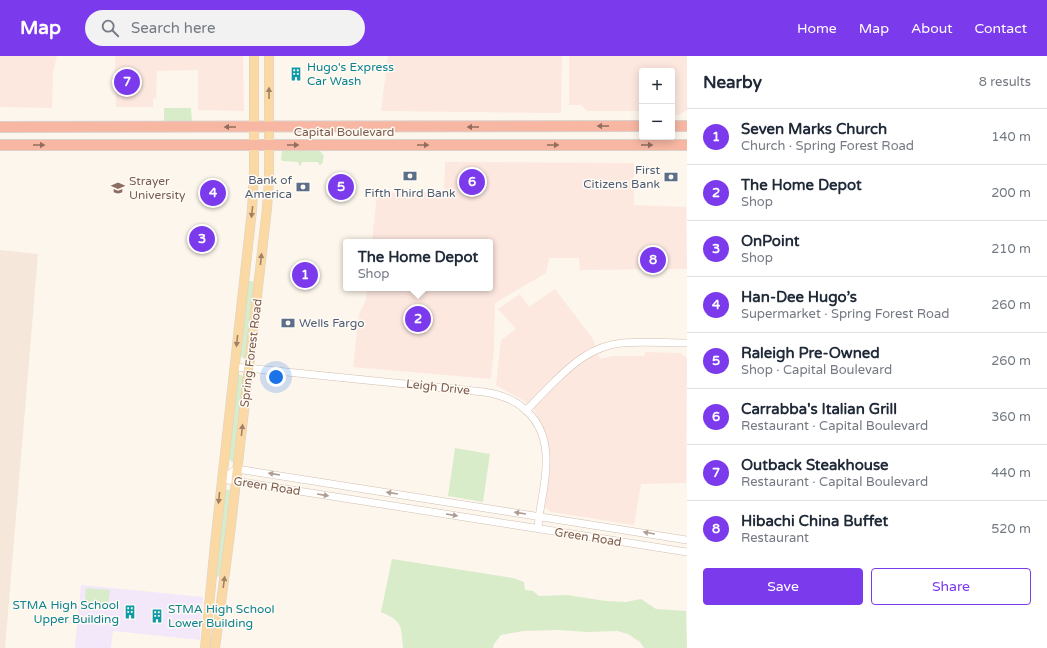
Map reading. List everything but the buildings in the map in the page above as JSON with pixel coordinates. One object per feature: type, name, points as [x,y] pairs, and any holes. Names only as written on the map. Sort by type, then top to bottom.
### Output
[{"type":"highway","name":"Capital Boulevard","points":[[0,127],[639,126]]},
{"type":"highway","points":[[675,126],[687,126]]},
{"type":"highway","name":"Capital Boulevard","points":[[0,145],[687,145]]},
{"type":"main road","name":"Spring Forest Road","points":[[205,648],[253,191],[254,56]]},
{"type":"main road","name":"Spring Forest Road","points":[[215,648],[236,481],[268,189],[269,56]]},
{"type":"main road","points":[[245,274],[259,276]]},
{"type":"street","points":[[526,411],[574,363],[603,347],[621,343],[687,343]]},
{"type":"street","name":"Leigh Drive","points":[[234,367],[484,392],[501,395],[510,399],[526,411],[535,421],[545,445],[546,466],[538,529]]},
{"type":"street","name":"Green Road","points":[[222,479],[237,469],[687,540]]},
{"type":"street","name":"Green Road","points":[[222,479],[687,552]]},
{"type":"street","points":[[376,503],[378,491]]},
{"type":"street","points":[[414,510],[416,497]]},
{"type":"shaded area","points":[[0,56],[57,56],[53,72],[52,108],[0,107]]},
{"type":"shaded area","points":[[115,56],[243,56],[244,111],[198,110],[198,70],[157,71],[156,98],[153,99],[153,107],[116,107]]},
{"type":"shaded area","points":[[388,56],[562,56],[561,113],[381,111]]},
{"type":"shaded area","points":[[569,56],[687,56],[687,110],[679,115],[675,115],[675,68],[639,68],[639,111],[587,111],[581,105],[569,105]]},
{"type":"shaded area","points":[[445,162],[634,163],[634,205],[686,207],[687,269],[580,270],[579,258],[549,258],[546,273],[495,303],[494,349],[491,379],[353,367],[359,314],[366,300],[367,291],[493,291],[493,239],[372,239],[377,193],[444,192]]},
{"type":"shaded area","points":[[0,250],[38,254],[5,648],[0,648]]},
{"type":"shaded area","points":[[555,289],[593,339],[600,359],[612,356],[644,356],[645,352],[680,353],[687,358],[686,483],[641,484],[634,525],[551,512],[545,507],[549,472],[549,446],[535,411],[524,401],[496,385],[501,340],[516,329],[498,309],[520,294],[529,307]]},
{"type":"shaded area","points":[[81,585],[203,597],[200,640],[113,631],[111,648],[75,648]]},
{"type":"green space","points":[[164,108],[191,108],[192,122],[164,122]]},
{"type":"green space","points":[[282,150],[316,150],[320,151],[324,156],[322,164],[319,165],[318,162],[302,162],[299,166],[298,162],[282,161]]},
{"type":"green space","points":[[249,281],[254,283],[246,358],[244,359],[241,356],[241,351],[247,282]]},
{"type":"green space","points":[[238,374],[244,378],[234,461],[232,462],[229,459]]},
{"type":"green space","points":[[455,448],[490,454],[483,502],[448,496]]},
{"type":"green space","points":[[224,489],[230,490],[222,568],[220,576],[217,577],[215,575]]},
{"type":"green space","points":[[392,559],[513,578],[524,582],[525,590],[533,591],[539,596],[567,595],[606,601],[626,602],[641,599],[656,609],[686,611],[687,648],[644,648],[640,642],[628,634],[617,631],[588,632],[558,630],[523,631],[501,635],[494,644],[493,648],[403,648],[400,625],[388,615],[381,612]]},
{"type":"green space","points":[[86,588],[110,590],[108,605],[85,602]]},
{"type":"place","name":"Hugo's Express Car Wash","points":[[296,74]]},
{"type":"place","name":"Outback Steakhouse","points":[[127,82]]},
{"type":"place","name":"Fifth Third Bank","points":[[410,176]]},
{"type":"place","name":"First Citizens Bank","points":[[671,177]]},
{"type":"place","name":"Carrabba's Italian Grill","points":[[472,182]]},
{"type":"place","name":"Bank of America","points":[[303,187]]},
{"type":"place","name":"Raleigh Pre-Owned","points":[[341,187]]},
{"type":"place","name":"Strayer University","points":[[118,188]]},
{"type":"place","name":"Han-Dee Hugo’s","points":[[213,193]]},
{"type":"place","name":"OnPoint","points":[[202,239]]},
{"type":"place","name":"Hibachi China Buffet","points":[[653,260]]},
{"type":"place","name":"Seven Marks Church","points":[[305,275]]},
{"type":"place","name":"The Home Depot","points":[[418,319]]},
{"type":"place","name":"Wells Fargo","points":[[288,323]]},
{"type":"place","name":"STMA High School Upper Building","points":[[130,612]]},
{"type":"place","name":"STMA High School Lower Building","points":[[157,616]]}]
